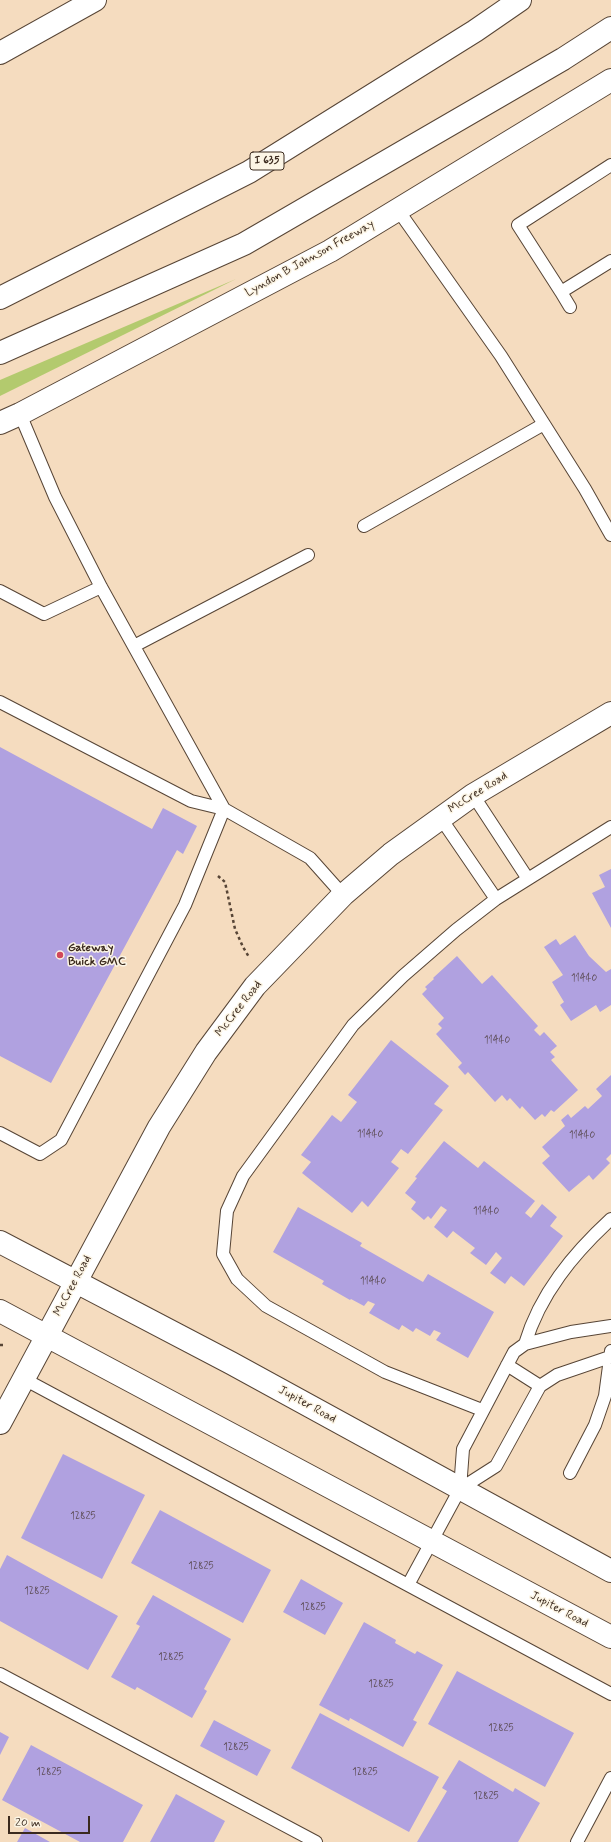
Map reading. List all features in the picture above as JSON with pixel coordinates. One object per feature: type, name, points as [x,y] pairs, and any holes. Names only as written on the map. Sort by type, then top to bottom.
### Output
[{"type":"main road","points":[[0,53],[95,0]]},
{"type":"main road","name":"I 635","points":[[0,298],[249,172],[475,31],[520,0]]},
{"type":"main road","points":[[0,353],[244,244],[563,59],[611,28]]},
{"type":"main road","name":"Lyndon B Johnson Freeway","points":[[0,423],[20,414],[330,251],[611,80]]},
{"type":"main road","name":"McCree Road","points":[[0,1423],[159,1126],[206,1052],[255,986],[343,895],[391,854],[440,817],[473,795],[611,713]]},
{"type":"main road","name":"Jupiter Road","points":[[0,1242],[231,1363],[611,1571]]},
{"type":"main road","name":"Jupiter Road","points":[[0,1311],[611,1637]]},
{"type":"lane","points":[[570,307],[518,225],[611,165]]},
{"type":"lane","points":[[398,210],[501,356],[585,489],[611,535]]},
{"type":"lane","points":[[561,292],[611,261]]},
{"type":"lane","points":[[20,414],[55,497],[101,587],[224,809]]},
{"type":"lane","points":[[364,526],[544,424]]},
{"type":"lane","points":[[134,646],[308,555]]},
{"type":"lane","points":[[0,591],[44,614],[101,587]]},
{"type":"lane","points":[[0,702],[191,801],[224,809],[310,858],[343,895]]},
{"type":"lane","points":[[473,795],[528,879]]},
{"type":"lane","points":[[0,1133],[40,1154],[61,1140],[185,905],[224,809]]},
{"type":"lane","points":[[440,817],[496,900]]},
{"type":"lane","points":[[482,1410],[385,1372],[266,1306],[237,1279],[223,1254],[227,1211],[243,1176],[353,1025],[403,976],[456,930],[496,900],[611,827]]},
{"type":"lane","points":[[525,1344],[532,1321],[563,1268],[611,1219]]},
{"type":"lane","points":[[408,1585],[460,1489],[463,1449],[482,1410],[514,1352],[525,1344],[571,1332],[611,1326]]},
{"type":"lane","points":[[460,1489],[496,1466],[540,1386],[557,1375],[610,1353],[605,1396],[595,1425],[570,1472]]},
{"type":"lane","points":[[507,1365],[540,1386]]},
{"type":"lane","points":[[24,1379],[611,1694]]},
{"type":"lane","points":[[0,1674],[316,1842]]},
{"type":"lane","points":[[577,1842],[611,1778]]},
{"type":"path","points":[[201,866],[220,877],[225,882],[235,929],[242,947],[250,959]]},
{"type":"path","points":[[0,1345],[5,1345]]},
{"type":"green space","points":[[236,279],[0,396],[0,380]]},
{"type":"building","name":"Gateway Buick GMC","points":[[0,747],[152,829],[163,808],[197,826],[183,854],[177,850],[51,1083],[0,1056]]},
{"type":"building","points":[[611,869],[611,928],[592,893],[605,887],[599,875]]},
{"type":"building","points":[[575,935],[589,956],[606,972],[611,969],[611,1005],[600,1012],[596,1005],[571,1021],[560,1005],[564,1002],[552,982],[563,975],[544,947],[556,939],[560,945]]},
{"type":"building","points":[[457,956],[482,984],[492,975],[538,1026],[534,1030],[540,1036],[544,1032],[557,1046],[550,1052],[555,1057],[551,1060],[578,1090],[554,1112],[551,1110],[545,1117],[542,1114],[535,1120],[522,1106],[520,1109],[510,1098],[507,1101],[502,1095],[495,1102],[468,1072],[465,1075],[458,1067],[462,1063],[436,1034],[442,1028],[438,1024],[444,1018],[422,994],[427,989],[425,987],[434,979],[433,978]]},
{"type":"building","points":[[391,1040],[449,1086],[434,1104],[443,1110],[408,1154],[401,1149],[391,1162],[399,1168],[368,1207],[362,1201],[352,1213],[302,1173],[311,1162],[301,1155],[332,1115],[341,1122],[357,1102],[348,1095]]},
{"type":"building","points":[[611,1075],[611,1154],[606,1159],[610,1163],[593,1180],[589,1175],[569,1192],[542,1163],[550,1156],[542,1147],[565,1126],[561,1120],[568,1114],[571,1118],[585,1106],[588,1109],[602,1096],[596,1089]]},
{"type":"building","points":[[444,1141],[478,1168],[484,1161],[535,1201],[525,1213],[531,1218],[542,1204],[557,1217],[550,1226],[563,1236],[524,1286],[511,1276],[505,1284],[490,1273],[502,1258],[496,1252],[486,1265],[470,1253],[475,1248],[453,1231],[447,1238],[434,1227],[447,1210],[441,1206],[431,1219],[428,1216],[424,1220],[411,1209],[416,1202],[405,1193],[417,1178],[415,1177]]},
{"type":"building","points":[[298,1207],[362,1243],[360,1246],[423,1282],[428,1274],[494,1312],[468,1358],[436,1340],[441,1333],[434,1330],[430,1336],[416,1328],[413,1332],[402,1325],[399,1330],[369,1313],[375,1304],[368,1301],[364,1306],[351,1299],[350,1300],[322,1284],[324,1281],[273,1252]]},
{"type":"building","points":[[63,1454],[145,1495],[102,1579],[21,1538]]},
{"type":"building","points":[[160,1510],[271,1570],[243,1623],[131,1563]]},
{"type":"building","points":[[7,1555],[118,1616],[88,1670],[0,1621],[0,1569]]},
{"type":"building","points":[[301,1579],[343,1603],[325,1635],[283,1612]]},
{"type":"building","points":[[153,1595],[231,1639],[204,1689],[207,1691],[192,1718],[137,1687],[135,1690],[111,1677],[140,1626],[136,1624]]},
{"type":"building","points":[[364,1622],[396,1640],[395,1643],[415,1654],[417,1651],[443,1665],[413,1720],[417,1722],[403,1747],[350,1718],[349,1721],[319,1705]]},
{"type":"building","points":[[457,1671],[574,1733],[545,1787],[428,1724]]},
{"type":"building","points":[[320,1713],[439,1777],[409,1832],[291,1768]]},
{"type":"building","points":[[214,1720],[271,1750],[257,1776],[200,1746]]},
{"type":"building","points":[[0,1732],[9,1737],[0,1755]]},
{"type":"building","points":[[31,1745],[143,1805],[123,1842],[80,1842],[2,1800]]},
{"type":"building","points":[[459,1760],[513,1792],[515,1788],[540,1803],[518,1842],[417,1842],[447,1791],[442,1788]]},
{"type":"building","points":[[176,1794],[225,1821],[214,1842],[150,1842]]},
{"type":"building","points":[[25,1828],[50,1842],[17,1842]]},
{"type":"place","name":"Gateway Buick GMC","points":[[60,955]]}]
